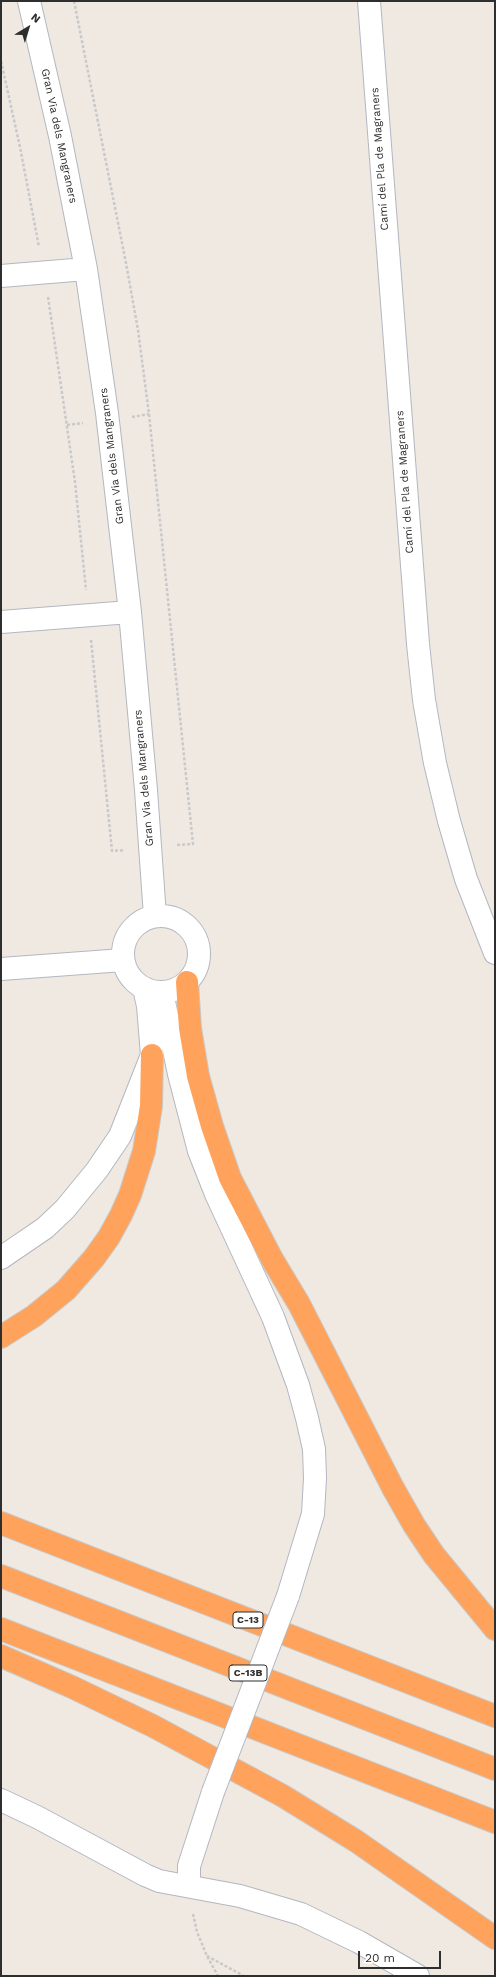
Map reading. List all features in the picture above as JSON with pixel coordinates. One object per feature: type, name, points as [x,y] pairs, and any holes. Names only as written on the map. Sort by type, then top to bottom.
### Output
[{"type":"highway","points":[[187,982],[190,1028],[198,1076],[212,1126],[230,1178],[298,1304],[393,1488],[414,1524],[434,1555],[495,1629]]},
{"type":"highway","points":[[1,1337],[34,1316],[66,1290],[94,1258],[109,1237],[121,1215],[130,1195],[144,1152],[151,1106],[152,1055]]},
{"type":"highway","name":"C-13","points":[[1,1523],[495,1716]]},
{"type":"highway","name":"C-13B","points":[[1,1576],[495,1769]]},
{"type":"highway","points":[[1,1629],[495,1822]]},
{"type":"highway","points":[[1,1656],[72,1687],[153,1726],[283,1796],[356,1841],[495,1938]]},
{"type":"street","name":"Gran Via dels Mangraners","points":[[29,1],[60,136],[86,269],[107,413],[130,612],[146,790],[155,916]]},
{"type":"street","name":"Camí del Pla de Magraners","points":[[369,1],[417,636],[424,700],[435,763],[448,820],[466,879],[495,953]]},
{"type":"street","points":[[1,276],[86,269]]},
{"type":"street","points":[[1,622],[130,612]]},
{"type":"street","points":[[155,916],[169,917],[181,922],[191,932],[197,944],[199,957],[195,971],[187,982],[175,989],[153,990],[130,977],[123,960],[124,945],[130,931],[141,921],[155,916]]},
{"type":"street","points":[[1,969],[123,960]]},
{"type":"street","points":[[1,1258],[45,1228],[65,1209],[98,1170],[120,1136],[152,1055],[148,1006],[153,990]]},
{"type":"street","points":[[153,990],[179,1074],[199,1151],[216,1194],[275,1323],[298,1385],[314,1449],[315,1478],[313,1514],[288,1596],[213,1792],[189,1866],[189,1886]]},
{"type":"street","points":[[1,1800],[37,1817],[159,1881],[240,1896],[301,1914],[354,1939],[418,1976]]},
{"type":"path","points":[[74,1],[138,330],[151,431],[193,844]]},
{"type":"path","points":[[1,61],[20,147],[44,273],[75,482],[112,851]]},
{"type":"path","points":[[189,1886],[191,1906],[197,1932],[207,1956],[218,1976]]},
{"type":"path","points":[[207,1956],[244,1976]]}]
